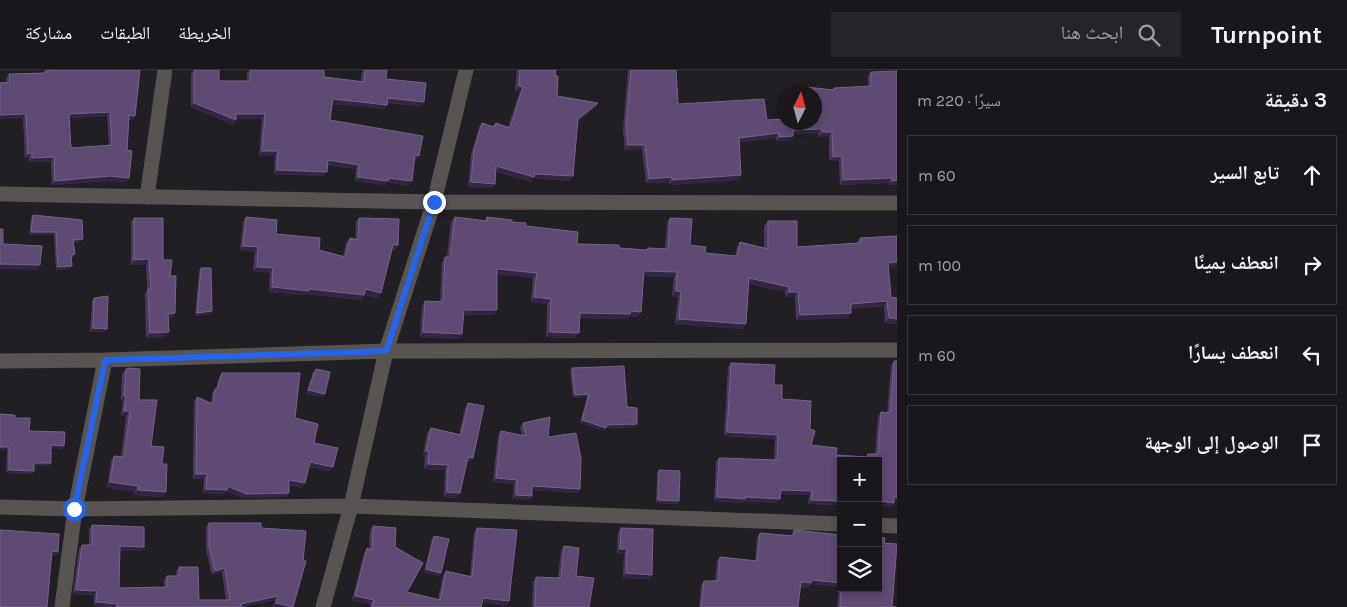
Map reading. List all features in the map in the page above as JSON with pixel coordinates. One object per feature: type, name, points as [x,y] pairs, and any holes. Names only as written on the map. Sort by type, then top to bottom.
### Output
[{"type":"street","points":[[147,197],[165,70]]},
{"type":"street","points":[[323,607],[351,506],[386,351],[434,202],[466,70]]},
{"type":"street","points":[[0,194],[434,202],[897,203]]},
{"type":"street","points":[[0,361],[105,360],[386,351],[897,350]]},
{"type":"street","points":[[62,607],[74,509],[105,360]]},
{"type":"street","points":[[0,507],[74,509],[351,506],[837,524]]},
{"type":"street","points":[[882,526],[897,526]]},
{"type":"building","points":[[140,70],[135,116],[129,115],[127,150],[132,151],[129,178],[110,176],[55,181],[54,157],[32,158],[32,153],[28,154],[26,114],[0,115],[0,83],[10,82],[9,74],[45,73],[45,71]],"holes":[[[110,112],[112,145],[71,148],[69,114]]]},
{"type":"building","points":[[194,70],[219,70],[219,81],[250,81],[250,70],[324,70],[324,77],[364,82],[365,70],[387,70],[386,79],[426,83],[424,102],[388,98],[387,105],[333,99],[330,120],[423,136],[419,156],[415,155],[412,181],[389,178],[388,181],[358,177],[359,165],[328,160],[327,172],[277,170],[278,151],[262,151],[265,114],[236,114],[236,120],[194,103]]},
{"type":"building","points":[[520,70],[556,70],[555,76],[558,76],[557,96],[598,103],[578,119],[573,176],[535,174],[534,177],[496,166],[495,184],[471,182],[474,150],[482,123],[494,127],[496,123],[510,128],[523,87],[519,86]]},
{"type":"building","points":[[631,70],[676,70],[678,104],[764,99],[767,120],[777,119],[777,130],[793,130],[793,136],[779,137],[779,133],[739,138],[741,175],[672,180],[672,177],[649,179],[645,145],[628,145],[626,126]]},
{"type":"building","points":[[897,71],[897,180],[892,181],[892,178],[843,180],[842,156],[833,157],[832,132],[822,132],[822,89],[834,90],[834,88],[871,86],[871,72]]},
{"type":"building","points":[[33,215],[82,220],[83,239],[73,240],[75,254],[71,255],[72,266],[58,267],[56,232],[31,232]]},
{"type":"building","points":[[246,217],[277,220],[276,234],[320,238],[319,250],[345,257],[350,238],[358,240],[359,218],[399,219],[398,245],[393,245],[381,293],[366,289],[364,295],[272,287],[273,268],[257,267],[258,247],[243,246]]},
{"type":"building","points":[[455,217],[487,221],[487,217],[512,220],[512,222],[526,223],[526,226],[578,232],[577,244],[619,245],[619,248],[647,250],[648,248],[668,249],[670,218],[692,219],[690,245],[706,247],[705,253],[737,256],[740,242],[768,249],[768,221],[797,221],[797,247],[860,243],[860,238],[897,236],[897,262],[888,263],[891,297],[897,298],[897,319],[889,318],[887,301],[851,304],[851,313],[800,315],[798,292],[789,292],[789,287],[749,278],[746,324],[679,319],[681,292],[676,291],[677,272],[644,271],[641,312],[631,311],[630,314],[580,313],[579,333],[550,332],[551,299],[534,297],[537,273],[497,269],[497,310],[464,310],[462,334],[423,332],[425,301],[443,302],[445,257],[450,257]]},
{"type":"building","points":[[134,218],[163,218],[163,260],[172,260],[170,276],[176,276],[175,313],[168,314],[169,332],[150,333],[148,289],[151,289],[149,259],[134,260]]},
{"type":"building","points":[[0,229],[3,229],[3,244],[42,246],[40,265],[0,264]]},
{"type":"building","points":[[201,268],[211,268],[212,311],[197,313]]},
{"type":"building","points":[[108,296],[107,329],[93,328],[94,298]]},
{"type":"building","points":[[894,361],[897,361],[897,497],[894,497],[894,503],[882,502],[882,457],[867,457],[868,454],[878,454],[881,412],[890,413]]},
{"type":"building","points":[[731,363],[775,365],[774,385],[782,385],[782,399],[811,401],[810,429],[815,431],[811,445],[837,448],[836,455],[867,457],[837,457],[837,501],[811,500],[812,491],[781,490],[780,499],[717,497],[719,458],[777,460],[778,435],[727,432]]},
{"type":"building","points":[[624,366],[627,407],[637,408],[637,424],[607,425],[606,428],[582,420],[589,394],[575,395],[572,368]]},
{"type":"building","points":[[126,369],[140,369],[139,400],[157,400],[151,446],[164,447],[162,464],[167,464],[166,492],[138,490],[138,486],[110,482],[114,456],[124,457],[130,411],[124,411],[126,396],[124,396]]},
{"type":"building","points":[[316,369],[330,372],[325,394],[308,390]]},
{"type":"building","points":[[222,373],[300,373],[295,418],[318,424],[314,443],[338,448],[333,467],[310,462],[305,483],[289,480],[289,493],[247,494],[227,486],[227,490],[206,489],[207,474],[196,474],[197,397],[213,404],[215,389],[217,389]]},
{"type":"building","points":[[468,403],[484,406],[473,458],[468,457],[460,493],[447,492],[448,465],[428,464],[429,451],[426,451],[431,428],[461,435]]},
{"type":"building","points":[[0,414],[15,415],[15,418],[30,418],[29,431],[65,432],[64,446],[51,445],[51,463],[34,463],[34,471],[9,470],[9,447],[0,447]]},
{"type":"building","points":[[550,417],[548,437],[576,433],[581,459],[580,489],[532,486],[532,496],[516,495],[517,480],[496,478],[501,431],[526,436],[523,423]]},
{"type":"building","points":[[659,470],[680,471],[679,501],[658,500]]},
{"type":"building","points":[[209,523],[261,523],[261,528],[306,531],[303,561],[306,561],[293,607],[276,603],[278,596],[241,604],[242,607],[117,607],[117,604],[96,602],[97,591],[76,590],[82,545],[92,545],[92,525],[144,527],[144,547],[120,546],[119,588],[167,587],[167,576],[179,576],[179,567],[198,567],[199,600],[230,600],[225,568],[215,571],[209,546]]},
{"type":"building","points":[[373,526],[396,528],[395,547],[423,563],[407,592],[440,600],[446,571],[472,577],[477,528],[517,530],[509,601],[483,598],[481,607],[372,607],[374,600],[355,596],[367,548],[372,550]]},
{"type":"building","points":[[621,528],[653,529],[652,575],[626,573],[627,549],[620,549]]},
{"type":"building","points":[[0,530],[59,534],[58,552],[52,551],[47,607],[0,607]]},
{"type":"building","points":[[794,530],[837,535],[837,583],[812,580],[811,583],[801,582],[798,607],[701,607],[704,581],[718,581],[720,557],[757,561],[760,533],[793,536]]},
{"type":"building","points":[[434,536],[449,539],[441,573],[426,569]]},
{"type":"building","points":[[882,538],[885,538],[884,543],[897,544],[892,607],[840,607],[841,592],[882,592]]},
{"type":"building","points":[[564,546],[579,548],[576,576],[594,578],[589,607],[535,607],[536,577],[561,578]]},
{"type":"route","points":[[74,509],[105,360],[386,351],[434,202]]}]
